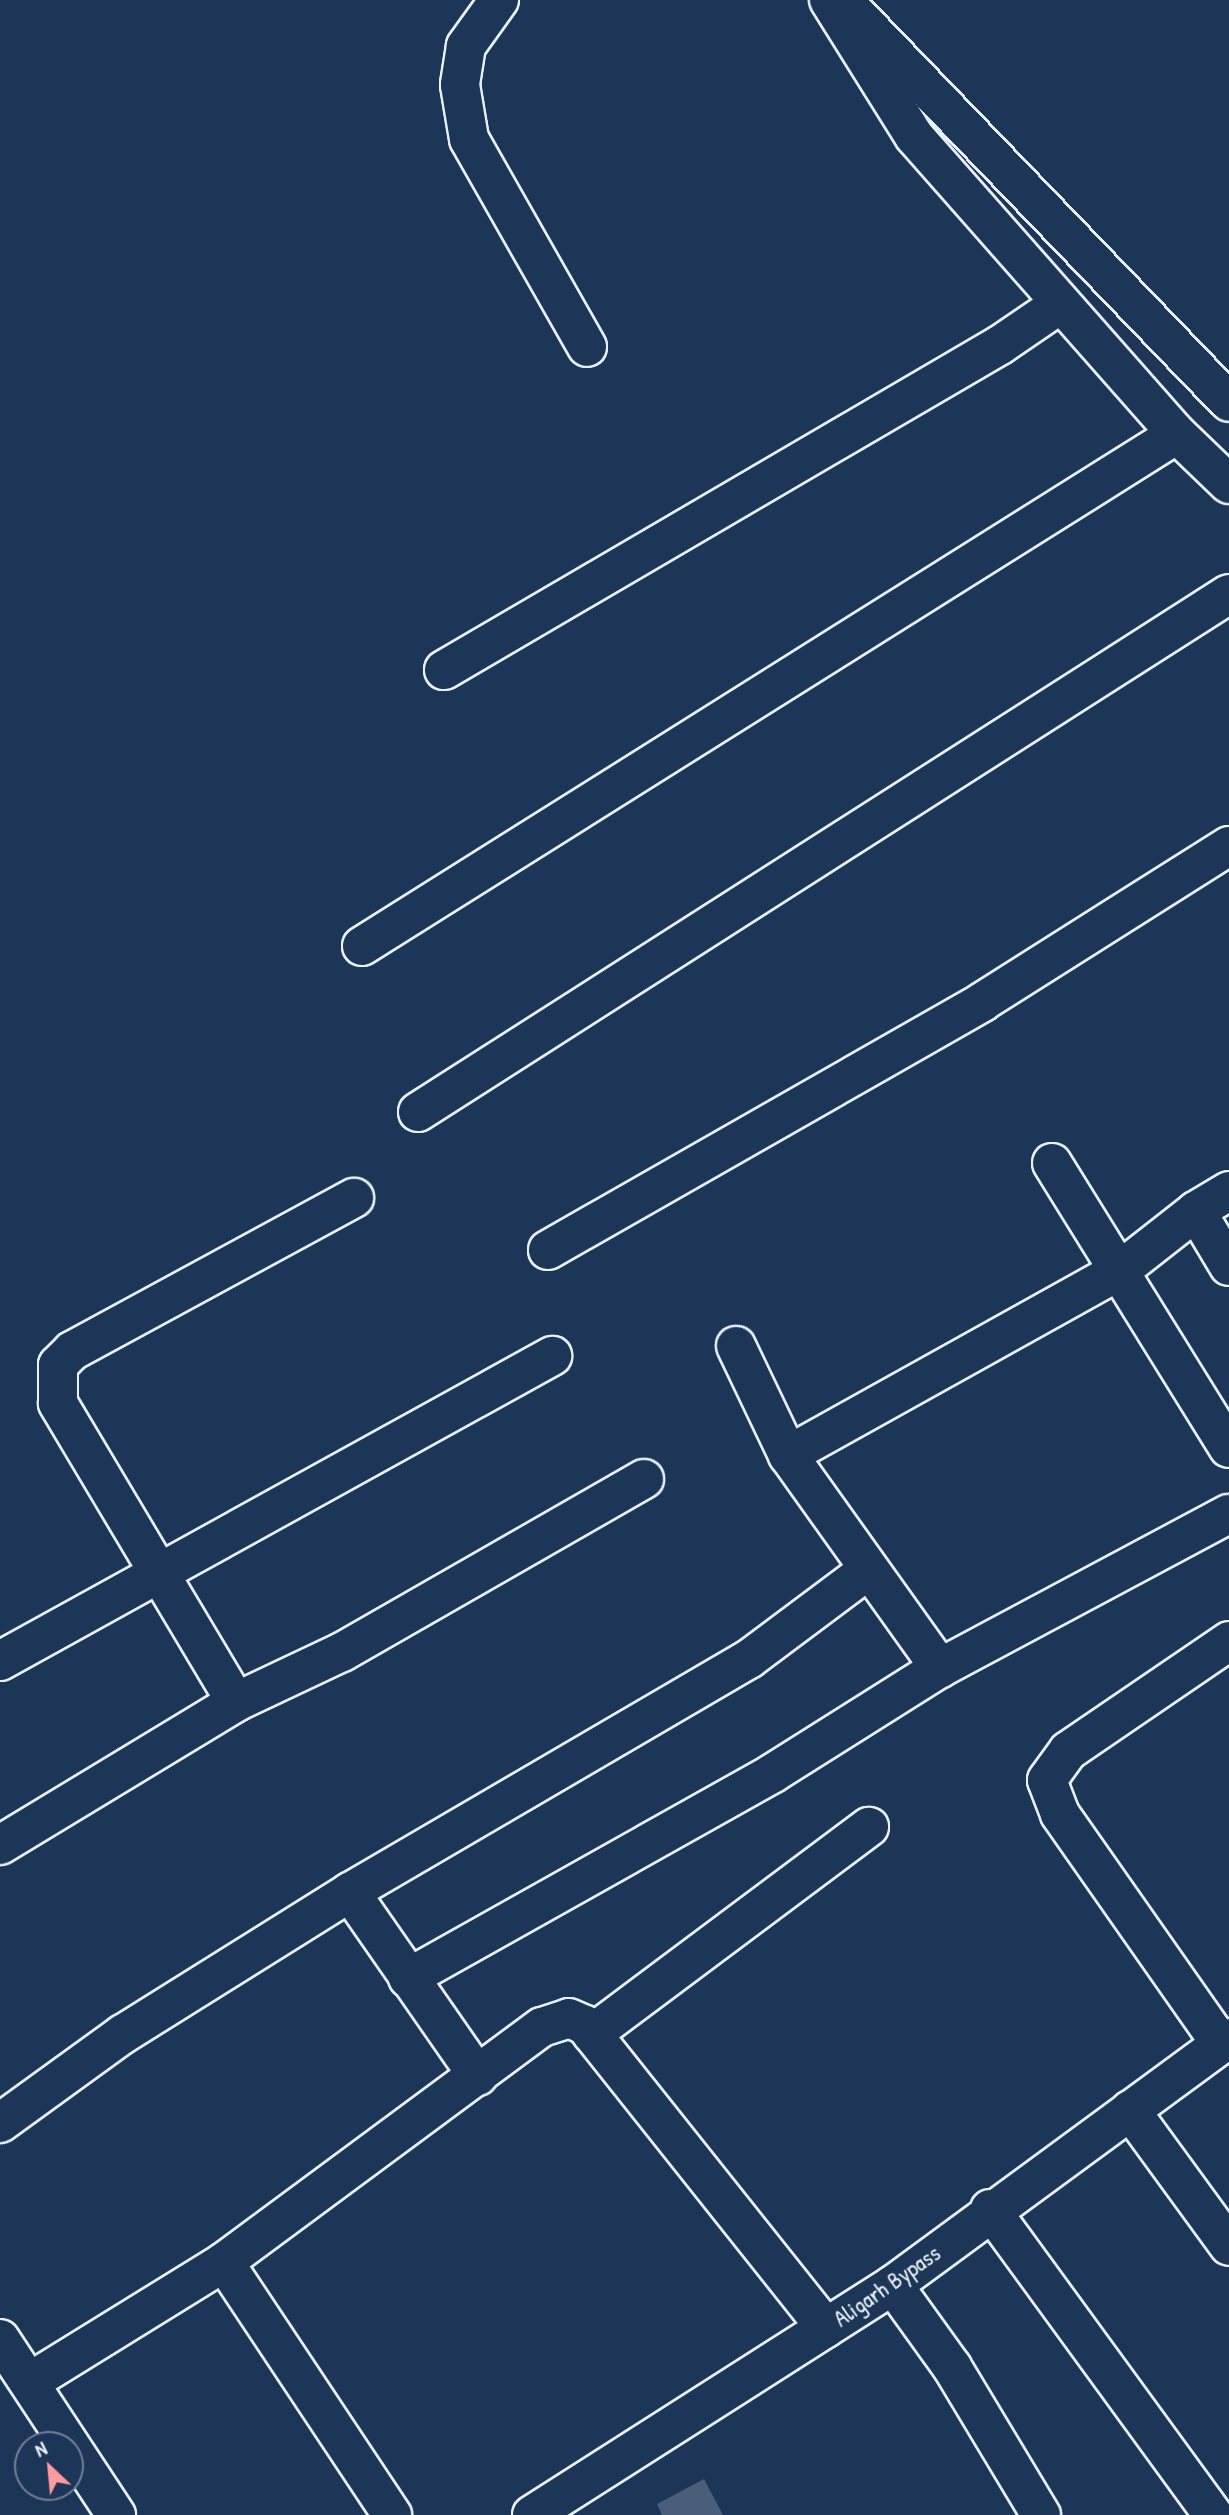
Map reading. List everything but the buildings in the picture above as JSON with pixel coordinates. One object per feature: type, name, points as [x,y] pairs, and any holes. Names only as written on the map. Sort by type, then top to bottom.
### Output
[{"type":"street","points":[[499,0],[466,46],[460,85],[469,139],[587,347]]},
{"type":"street","points":[[829,0],[914,136],[1177,434],[1229,484]]},
{"type":"street","points":[[841,0],[1229,402]]},
{"type":"street","points":[[444,670],[1000,345],[1060,304]]},
{"type":"street","points":[[362,946],[1177,434]]},
{"type":"street","points":[[418,1112],[1229,594]]},
{"type":"street","points":[[548,1250],[982,1002],[1229,846]]},
{"type":"street","points":[[1052,1163],[1122,1269],[1229,1448]]},
{"type":"street","points":[[789,1455],[1122,1269],[1196,1211],[1229,1191]]},
{"type":"street","points":[[236,1702],[58,1403],[58,1365],[72,1351],[354,1199]]},
{"type":"street","points":[[1196,1211],[1229,1266]]},
{"type":"street","points":[[736,1346],[789,1455],[940,1668]]},
{"type":"street","points":[[0,1661],[552,1356]]},
{"type":"street","points":[[0,1844],[236,1702],[342,1651],[644,1479]]},
{"type":"street","points":[[408,1978],[773,1773],[940,1668],[1229,1514]]},
{"type":"street","points":[[0,2123],[124,2034],[350,1892],[748,1659],[868,1570]]},
{"type":"street","points":[[1225,2041],[1060,1814],[1047,1780],[1068,1751],[1229,1641]]},
{"type":"street","points":[[592,2034],[869,1827]]},
{"type":"street","points":[[350,1892],[478,2077]]},
{"type":"street","points":[[30,2382],[224,2262],[478,2077],[559,2020],[569,2018],[592,2034],[826,2329]]},
{"type":"street","name":"Aligarh Bypass","points":[[532,2515],[893,2285],[990,2209],[1225,2041]]},
{"type":"street","points":[[1130,2110],[1229,2246]]},
{"type":"street","points":[[990,2209],[1213,2515]]},
{"type":"street","points":[[224,2262],[392,2515]]},
{"type":"street","points":[[893,2285],[952,2367],[1041,2515]]},
{"type":"street","points":[[0,2339],[116,2515]]}]
